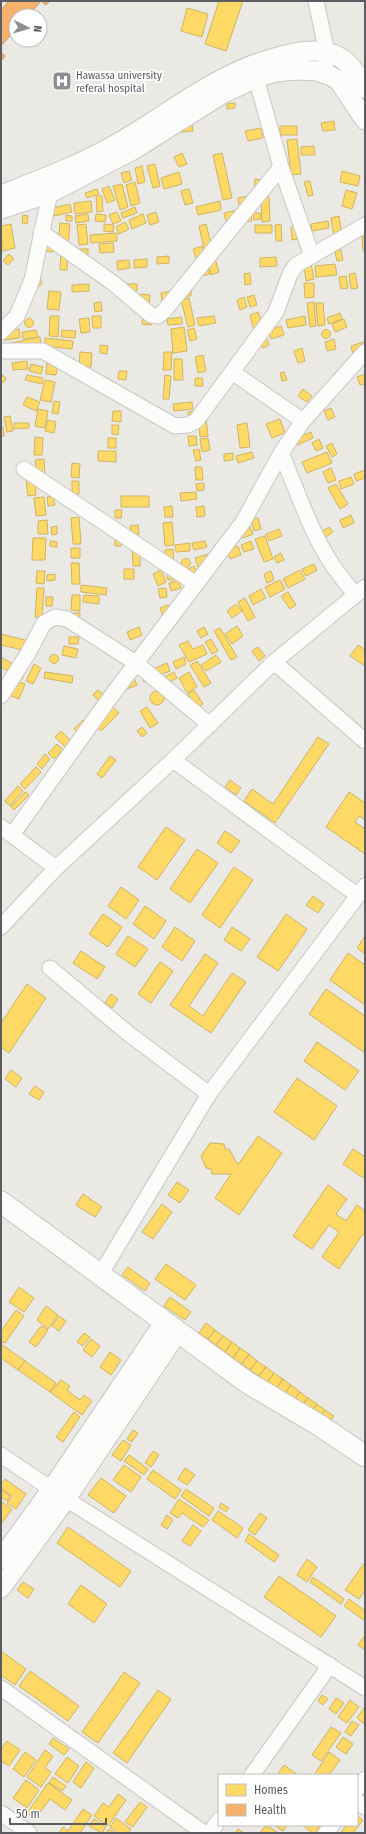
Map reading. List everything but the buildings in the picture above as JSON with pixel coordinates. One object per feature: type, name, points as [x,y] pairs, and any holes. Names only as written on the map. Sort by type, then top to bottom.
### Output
[{"type":"main road","points":[[1,1202],[100,1275],[166,1334],[241,1394],[312,1435],[365,1472]]},
{"type":"main road","points":[[1,1219],[166,1334],[319,1425],[365,1456]]},
{"type":"street","points":[[316,1],[327,53],[324,74]]},
{"type":"street","points":[[1,195],[52,176],[113,146],[206,87],[241,69],[264,60],[307,51],[327,53],[337,56],[350,66],[365,88]]},
{"type":"street","points":[[1,209],[50,193],[133,150],[222,94],[256,78],[276,72],[296,70],[317,71],[339,81],[365,120]]},
{"type":"street","points":[[256,78],[281,167],[312,256]]},
{"type":"street","points":[[41,232],[113,283],[151,314],[158,316],[164,311],[281,167]]},
{"type":"street","points":[[1,332],[17,316],[32,280],[50,193]]},
{"type":"street","points":[[1,351],[43,352],[175,426],[188,425],[196,421],[276,312],[290,274],[296,265],[365,225]]},
{"type":"street","points":[[56,868],[7,831],[243,522],[281,453],[303,421],[365,352]]},
{"type":"street","points":[[232,372],[303,421]]},
{"type":"street","points":[[1,927],[56,868],[173,760],[274,662],[360,591],[333,566],[323,549],[309,520],[281,453]]},
{"type":"street","points":[[24,469],[196,584]]},
{"type":"street","points":[[1,696],[27,655],[44,623],[56,617],[67,619],[136,663],[210,725]]},
{"type":"street","points":[[274,662],[365,741]]},
{"type":"street","points":[[100,1275],[209,1094],[361,890],[173,760]]},
{"type":"street","points":[[50,968],[129,1034],[209,1094]]},
{"type":"street","points":[[1,1588],[58,1494],[166,1334]]},
{"type":"street","points":[[1,1455],[58,1494],[365,1688]]},
{"type":"street","points":[[1,1559],[58,1494]]},
{"type":"street","points":[[253,1774],[330,1665]]},
{"type":"street","points":[[1,1688],[204,1833]]},
{"type":"street","points":[[358,1788],[365,1779]]},
{"type":"street","points":[[1,1813],[29,1833]]},
{"type":"street","points":[[210,1833],[218,1821]]},
{"type":"place","name":"Hawassa university referal hospital","points":[[62,81]]}]
